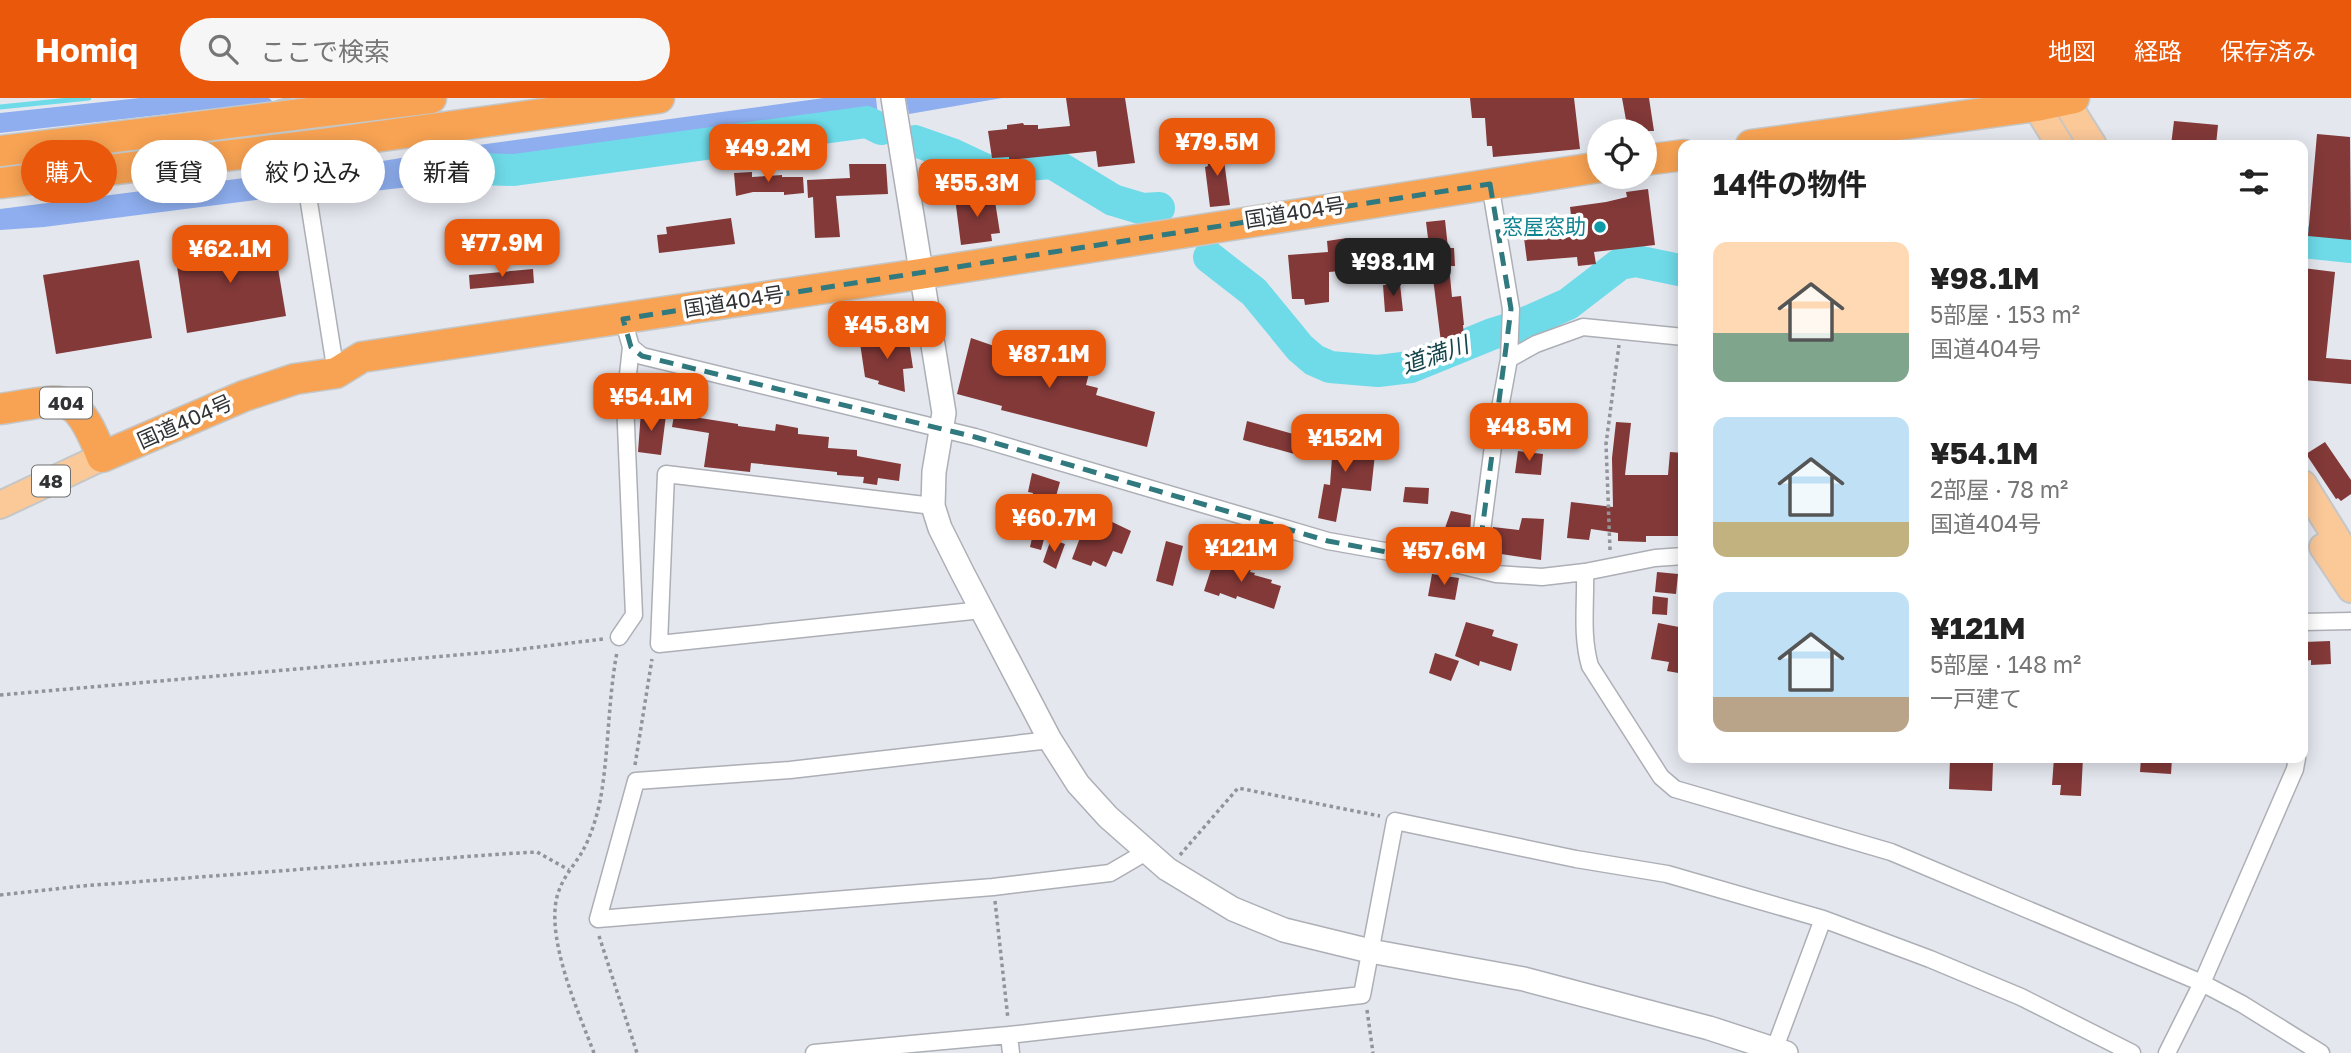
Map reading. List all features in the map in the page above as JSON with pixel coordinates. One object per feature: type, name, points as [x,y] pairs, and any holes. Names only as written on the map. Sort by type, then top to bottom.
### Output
[{"type":"highway","points":[[0,151],[431,98]]},
{"type":"highway","points":[[0,183],[296,147],[659,98]]},
{"type":"highway","points":[[1838,133],[1902,107],[1917,98]]},
{"type":"highway","points":[[1787,140],[2054,100]]},
{"type":"highway","points":[[1657,158],[1678,156]]},
{"type":"highway","name":"国道404号","points":[[102,457],[274,384],[336,373],[362,357],[627,333],[920,274],[1587,169]]},
{"type":"highway","name":"404","points":[[0,409],[55,400],[66,403],[83,416],[102,457]]},
{"type":"main road","points":[[2054,100],[2059,140]]},
{"type":"main road","points":[[2054,100],[2089,140]]},
{"type":"main road","name":"48","points":[[0,505],[102,457]]},
{"type":"main road","points":[[2308,492],[2351,561]]},
{"type":"main road","points":[[2308,525],[2351,589]]},
{"type":"street","points":[[893,98],[944,413],[934,472],[933,506],[940,528],[1050,740],[1078,784],[1108,817],[1146,852],[1167,869],[1221,902],[1257,919],[1315,939],[1524,979],[1709,1028],[1778,1052],[1823,919]]},
{"type":"street","points":[[1477,569],[1493,446],[1509,359],[1511,309],[1490,184]]},
{"type":"street","points":[[309,203],[336,373]]},
{"type":"street","points":[[1509,359],[1536,344],[1583,327],[1678,336]]},
{"type":"street","points":[[627,333],[642,356],[942,429],[1092,470],[1328,541],[1496,574],[1542,577],[1678,556]]},
{"type":"street","points":[[620,637],[634,615],[625,402],[627,333]]},
{"type":"street","points":[[933,506],[666,474],[659,644],[982,610]]},
{"type":"street","points":[[1585,572],[1584,628],[1590,666],[1661,778],[1675,789],[1891,852],[2202,983],[2242,1004],[2321,1053]]},
{"type":"street","points":[[2308,622],[2351,621]]},
{"type":"street","points":[[1050,740],[790,770],[636,781],[598,919],[993,887],[1110,873],[1146,852]]},
{"type":"street","points":[[2166,1053],[2202,983],[2296,763]]},
{"type":"street","points":[[814,1053],[1009,1035],[1362,995],[1395,821],[1576,859],[1667,874],[1823,919],[2021,997],[2132,1053]]},
{"type":"street","points":[[1009,1035],[1011,1053]]},
{"type":"path","points":[[1611,566],[1606,444],[1622,330]]},
{"type":"path","points":[[0,695],[514,650],[620,637],[612,679],[600,798],[584,850],[559,890],[556,908],[556,934],[562,964],[594,1053]]},
{"type":"path","points":[[636,781],[635,768],[649,664],[659,644]]},
{"type":"path","points":[[1167,869],[1238,788],[1395,821]]},
{"type":"path","points":[[0,895],[502,853],[537,852],[570,870]]},
{"type":"path","points":[[993,887],[1009,1035]]},
{"type":"path","points":[[598,919],[600,941],[637,1053]]},
{"type":"path","points":[[1362,995],[1368,1012],[1373,1053]]},
{"type":"path","points":[[585,1053],[592,1047]]},
{"type":"highlighted area","points":[[1490,184],[1511,309],[1477,569],[1328,541],[975,437],[642,356],[631,347],[623,319]]},
{"type":"shaded area","points":[[140,98],[269,98],[273,102],[0,133],[0,113]]},
{"type":"shaded area","points":[[824,98],[876,98],[878,117],[513,167],[495,166],[495,143]]},
{"type":"shaded area","points":[[906,98],[1002,98],[909,114]]},
{"type":"shaded area","points":[[399,158],[399,188],[385,190],[385,161]]},
{"type":"shaded area","points":[[241,178],[241,202],[44,227],[0,230],[0,209],[47,203],[117,203],[117,194],[131,192],[131,203],[227,203],[227,180]]},
{"type":"building","points":[[1066,98],[1125,98],[1135,163],[1098,167],[1096,151],[1009,160],[1009,157],[992,158],[988,131],[1007,129],[1007,125],[1023,123],[1038,125],[1038,129],[1070,126]]},
{"type":"building","points":[[1470,98],[1574,98],[1580,149],[1493,157],[1492,146],[1487,146],[1485,118],[1472,118]]},
{"type":"building","points":[[1622,98],[1649,98],[1652,119],[1626,119]]},
{"type":"building","points":[[2174,121],[2218,125],[2216,140],[2172,140]]},
{"type":"building","points":[[2317,134],[2350,137],[2351,240],[2308,236]]},
{"type":"building","points":[[1222,146],[1230,205],[1210,207],[1205,167],[1208,166],[1206,148]]},
{"type":"building","points":[[849,164],[886,164],[888,194],[836,196],[840,237],[815,238],[813,197],[808,198],[807,180],[850,178]]},
{"type":"building","points":[[921,164],[957,180],[956,191],[922,191]]},
{"type":"building","points":[[752,172],[752,177],[803,177],[804,193],[784,195],[784,192],[753,192],[736,196],[734,173]]},
{"type":"building","points":[[1648,189],[1655,245],[1594,252],[1596,264],[1578,266],[1577,257],[1527,261],[1523,230],[1572,223],[1570,207],[1627,197],[1626,192]]},
{"type":"building","points":[[994,195],[1000,233],[991,234],[992,241],[961,245],[955,198]]},
{"type":"building","points":[[731,218],[735,244],[659,253],[657,235],[667,234],[666,227]]},
{"type":"building","points":[[1445,220],[1448,248],[1454,248],[1455,266],[1449,266],[1452,297],[1461,296],[1464,338],[1441,342],[1426,222]]},
{"type":"building","points":[[270,237],[271,251],[275,250],[286,316],[187,333],[175,253]]},
{"type":"building","points":[[1347,238],[1352,270],[1329,272],[1329,302],[1305,305],[1304,299],[1292,299],[1288,255],[1328,252],[1327,241]]},
{"type":"building","points":[[139,260],[152,338],[56,354],[43,275]]},
{"type":"building","points":[[533,269],[534,283],[470,289],[469,275]]},
{"type":"building","points":[[2308,269],[2335,272],[2326,358],[2351,360],[2351,384],[2308,380]]},
{"type":"building","points":[[1400,284],[1403,311],[1385,312],[1383,285]]},
{"type":"building","points":[[908,335],[913,368],[903,369],[905,392],[865,377],[860,343]]},
{"type":"building","points":[[1003,336],[1092,362],[1086,385],[1098,388],[1096,395],[1155,412],[1147,447],[1001,410],[1002,406],[957,394],[971,338],[1000,348]]},
{"type":"building","points":[[678,392],[703,396],[700,418],[775,431],[776,424],[798,428],[798,434],[829,437],[828,448],[857,450],[857,456],[901,464],[899,481],[878,478],[877,485],[863,483],[864,477],[837,475],[837,472],[751,463],[750,472],[704,467],[709,433],[672,427]]},
{"type":"building","points":[[641,411],[666,415],[661,455],[638,452]]},
{"type":"building","points":[[1247,421],[1304,437],[1298,455],[1243,440]]},
{"type":"building","points":[[1616,422],[1631,423],[1625,475],[1668,475],[1670,452],[1678,453],[1678,536],[1646,536],[1646,542],[1618,541],[1618,533],[1591,529],[1589,540],[1567,538],[1571,502],[1613,507],[1612,458]]},
{"type":"building","points":[[1334,430],[1349,432],[1357,452],[1375,454],[1371,491],[1342,488],[1336,522],[1318,518],[1324,484],[1330,485]]},
{"type":"building","points":[[2325,442],[2351,480],[2351,494],[2341,501],[2336,499],[2308,457],[2308,453]]},
{"type":"building","points":[[1518,451],[1543,454],[1541,475],[1515,473]]},
{"type":"building","points":[[1032,473],[1060,482],[1041,550],[1030,547],[1036,520],[1027,518],[1033,493],[1028,492]]},
{"type":"building","points":[[1405,487],[1429,488],[1428,504],[1403,502]]},
{"type":"building","points":[[1451,511],[1471,515],[1470,538],[1447,536],[1448,528],[1445,528]]},
{"type":"building","points":[[1522,518],[1544,519],[1541,560],[1501,554],[1502,549],[1490,547],[1493,527],[1519,530]]},
{"type":"building","points":[[1106,519],[1131,531],[1122,554],[1113,551],[1106,567],[1093,561],[1091,566],[1072,559],[1081,535],[1095,540],[1100,525],[1103,526]]},
{"type":"building","points":[[1051,539],[1065,544],[1056,569],[1043,562]]},
{"type":"building","points":[[1166,541],[1183,546],[1173,586],[1156,581]]},
{"type":"building","points":[[1224,559],[1252,567],[1250,572],[1255,573],[1254,575],[1272,580],[1271,583],[1281,586],[1274,609],[1237,596],[1236,599],[1204,591],[1214,560],[1223,562]]},
{"type":"building","points":[[1657,572],[1678,574],[1676,594],[1655,592]]},
{"type":"building","points":[[1432,574],[1459,578],[1455,600],[1428,596]]},
{"type":"building","points":[[1653,596],[1668,598],[1667,615],[1652,614]]},
{"type":"building","points":[[1466,622],[1494,630],[1492,636],[1518,644],[1511,671],[1480,661],[1479,666],[1455,656]]},
{"type":"building","points":[[1658,623],[1678,627],[1678,673],[1667,671],[1669,662],[1651,659]]},
{"type":"building","points":[[2330,641],[2331,664],[2311,665],[2311,660],[2308,660],[2308,642]]},
{"type":"building","points":[[1435,653],[1459,661],[1451,681],[1429,673]]},
{"type":"building","points":[[1950,763],[1993,763],[1992,791],[1949,789]]},
{"type":"building","points":[[2054,763],[2083,763],[2081,796],[2060,795],[2061,785],[2052,785]]},
{"type":"building","points":[[2141,763],[2172,763],[2171,774],[2140,772]]},
{"type":"waterway","points":[[0,107],[89,98]]},
{"type":"waterway","name":"道満川","points":[[495,169],[514,170],[867,122],[881,129]]},
{"type":"waterway","name":"道満川","points":[[915,141],[986,170],[1005,172],[1026,165],[1052,163],[1113,200],[1143,209],[1159,208]]},
{"type":"waterway","name":"道満川","points":[[2308,243],[2351,247]]},
{"type":"waterway","name":"道満川","points":[[1209,257],[1254,292],[1300,348],[1314,360],[1330,367],[1378,371],[1411,367],[1568,304],[1620,264],[1636,261],[1678,270]]},
{"type":"tunnel","points":[[283,98],[295,140]]},
{"type":"place","name":"窓屋窓助","points":[[1600,227]]}]
